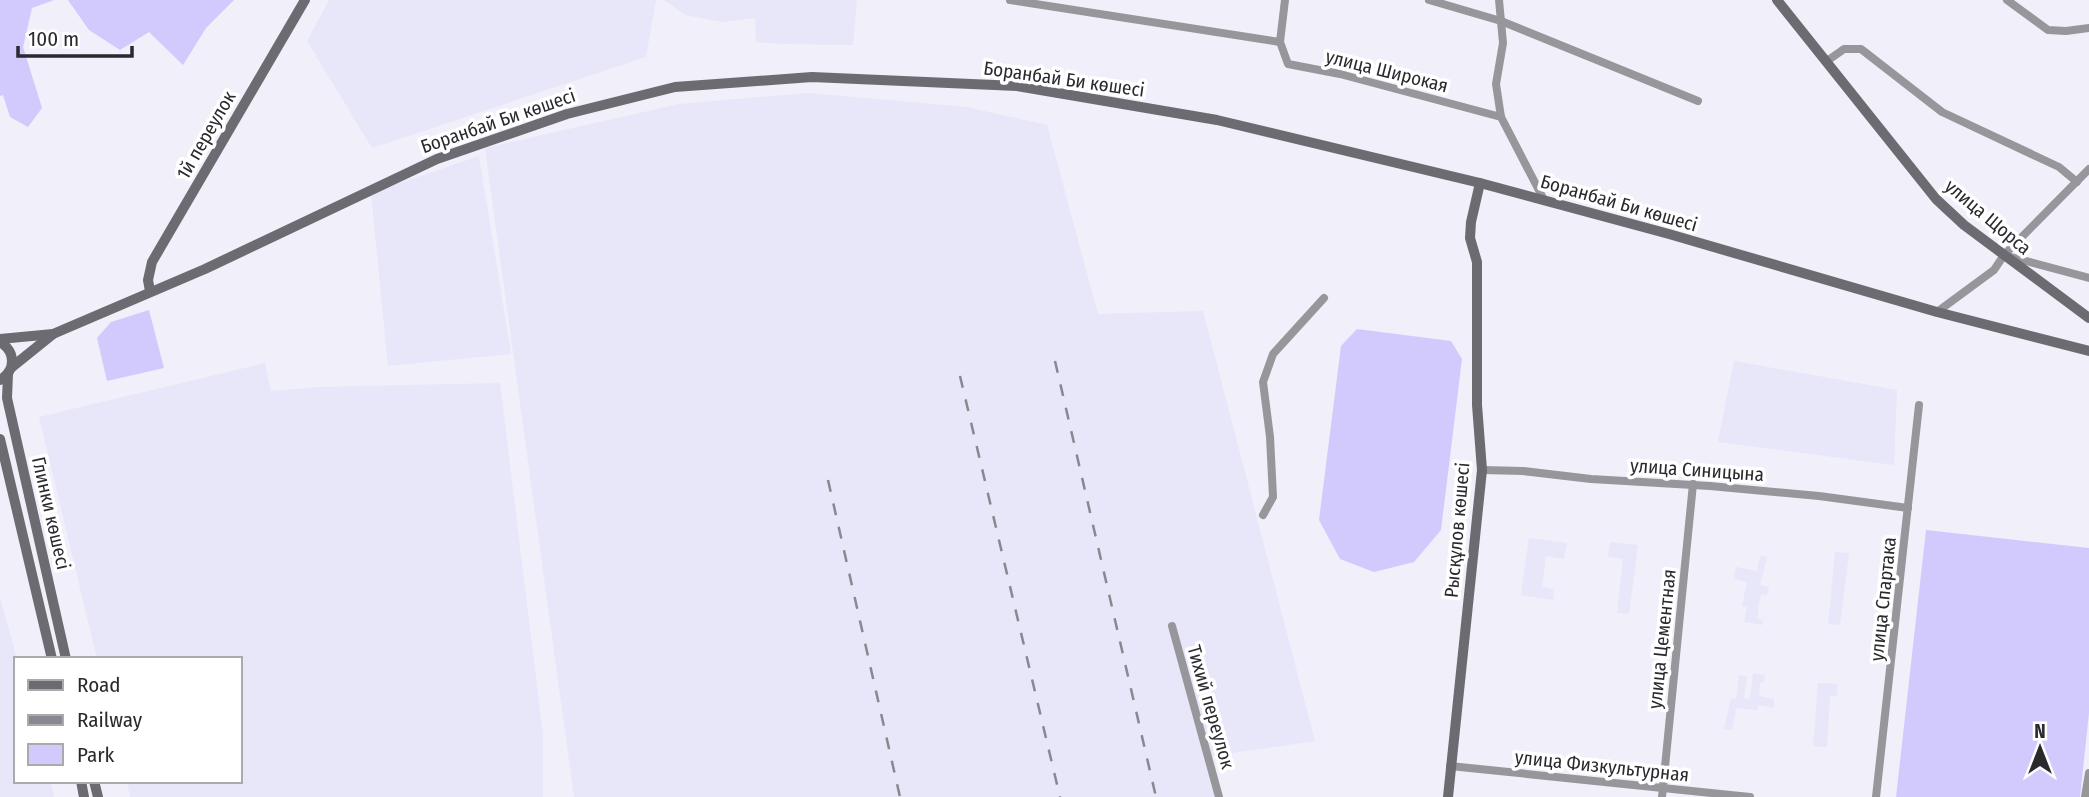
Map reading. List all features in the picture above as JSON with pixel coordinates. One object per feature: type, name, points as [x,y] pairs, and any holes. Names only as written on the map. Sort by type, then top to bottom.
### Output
[{"type":"main road","name":"1й переулок","points":[[150,291],[148,281],[152,262],[305,0]]},
{"type":"main road","name":"улица Щорса","points":[[1777,0],[1936,199],[2004,256],[2089,318]]},
{"type":"main road","name":"Боранбай Би көшесі","points":[[53,334],[205,269],[437,159],[567,114],[675,87],[812,77],[1017,86],[1217,120],[1480,183],[1937,313],[2089,351]]},
{"type":"main road","name":"Рысқұлов көшесі","points":[[1448,797],[1482,470],[1477,405],[1477,262],[1470,238],[1480,183]]},
{"type":"main road","points":[[0,340],[53,334]]},
{"type":"main road","points":[[7,374],[53,334]]},
{"type":"main road","points":[[0,340],[12,355],[7,374]]},
{"type":"main road","name":"Глинки көшесі","points":[[7,374],[6,398],[66,657]]},
{"type":"main road","name":"Глинки көшесі","points":[[0,439],[52,657]]},
{"type":"street","points":[[1010,0],[1280,41],[1285,0]]},
{"type":"street","points":[[1429,0],[1501,21],[1698,102]]},
{"type":"street","points":[[1499,0],[1503,43],[1496,84],[1501,117],[1544,200]]},
{"type":"street","points":[[2010,1],[2048,30],[2089,28]]},
{"type":"street","name":"улица Широкая","points":[[1280,41],[1288,64],[1340,74],[1501,117]]},
{"type":"street","points":[[1827,61],[1844,48],[1861,49],[1942,112],[2059,167],[2077,182]]},
{"type":"street","points":[[1937,313],[1994,270],[2004,256],[2089,169]]},
{"type":"street","points":[[2004,256],[2089,278]]},
{"type":"street","points":[[1263,515],[1273,497],[1270,437],[1263,382],[1273,354],[1324,298]]},
{"type":"street","name":"улица Спартака","points":[[1876,797],[1919,405]]},
{"type":"street","name":"улица Синицына","points":[[1482,470],[1693,484],[1908,508]]},
{"type":"street","name":"улица Цементная","points":[[1663,793],[1693,484]]},
{"type":"street","name":"Тихий переулок","points":[[1172,626],[1219,797]]},
{"type":"street","name":"улица Физкультурная","points":[[1450,766],[1663,793],[1750,797]]},
{"type":"street","points":[[2085,797],[2089,773]]},
{"type":"shaded area","points":[[329,0],[656,0],[646,57],[372,148],[307,41]]},
{"type":"shaded area","points":[[664,0],[857,0],[853,45],[756,42],[755,18],[722,22],[685,15]]},
{"type":"shaded area","points":[[808,93],[967,107],[1047,125],[1098,314],[1203,311],[1315,741],[1212,756],[1223,797],[574,797],[485,148],[679,104]]},
{"type":"shaded area","points":[[479,156],[511,354],[388,366],[371,193]]},
{"type":"shaded area","points":[[1734,361],[1897,390],[1894,465],[1718,442]]},
{"type":"shaded area","points":[[265,363],[271,391],[321,387],[500,383],[543,735],[543,797],[130,797],[127,783],[242,783],[242,657],[97,657],[39,417]]},
{"type":"shaded area","points":[[1529,538],[1567,543],[1564,559],[1546,556],[1542,587],[1554,589],[1553,600],[1521,595]]},
{"type":"shaded area","points":[[1610,542],[1638,545],[1629,614],[1617,613],[1623,559],[1608,557]]},
{"type":"shaded area","points":[[1835,552],[1849,553],[1840,625],[1828,624]]},
{"type":"shaded area","points":[[1760,556],[1767,557],[1760,585],[1769,587],[1767,595],[1761,594],[1759,604],[1757,618],[1763,620],[1762,625],[1744,622],[1747,607],[1742,606],[1747,582],[1734,579],[1736,567],[1757,571]]},
{"type":"shaded area","points":[[0,597],[16,657],[14,657],[14,783],[50,783],[54,797],[0,797]]},
{"type":"shaded area","points":[[1753,673],[1765,675],[1764,682],[1760,683],[1759,696],[1774,699],[1774,708],[1758,705],[1757,710],[1736,708],[1732,730],[1724,729],[1731,698],[1736,699],[1739,675],[1747,676],[1744,698],[1750,699]]},
{"type":"shaded area","points":[[1818,683],[1838,684],[1837,696],[1830,696],[1827,747],[1813,746]]},
{"type":"green space","points":[[0,0],[54,0],[32,8],[23,47],[42,108],[28,127],[10,117],[3,95],[0,96]]},
{"type":"green space","points":[[68,0],[234,0],[206,28],[183,65],[149,32],[120,50],[89,30]]},
{"type":"green space","points":[[149,310],[164,368],[107,381],[97,338],[111,322]]},
{"type":"green space","points":[[1357,329],[1451,341],[1462,359],[1441,530],[1414,562],[1374,572],[1340,559],[1319,520],[1341,346]]},
{"type":"green space","points":[[1926,530],[2089,548],[2089,713],[2080,797],[1896,797]]},
{"type":"railway","points":[[1055,361],[1156,797]]},
{"type":"railway","points":[[960,376],[1060,797]]},
{"type":"railway","points":[[828,480],[900,797]]}]
